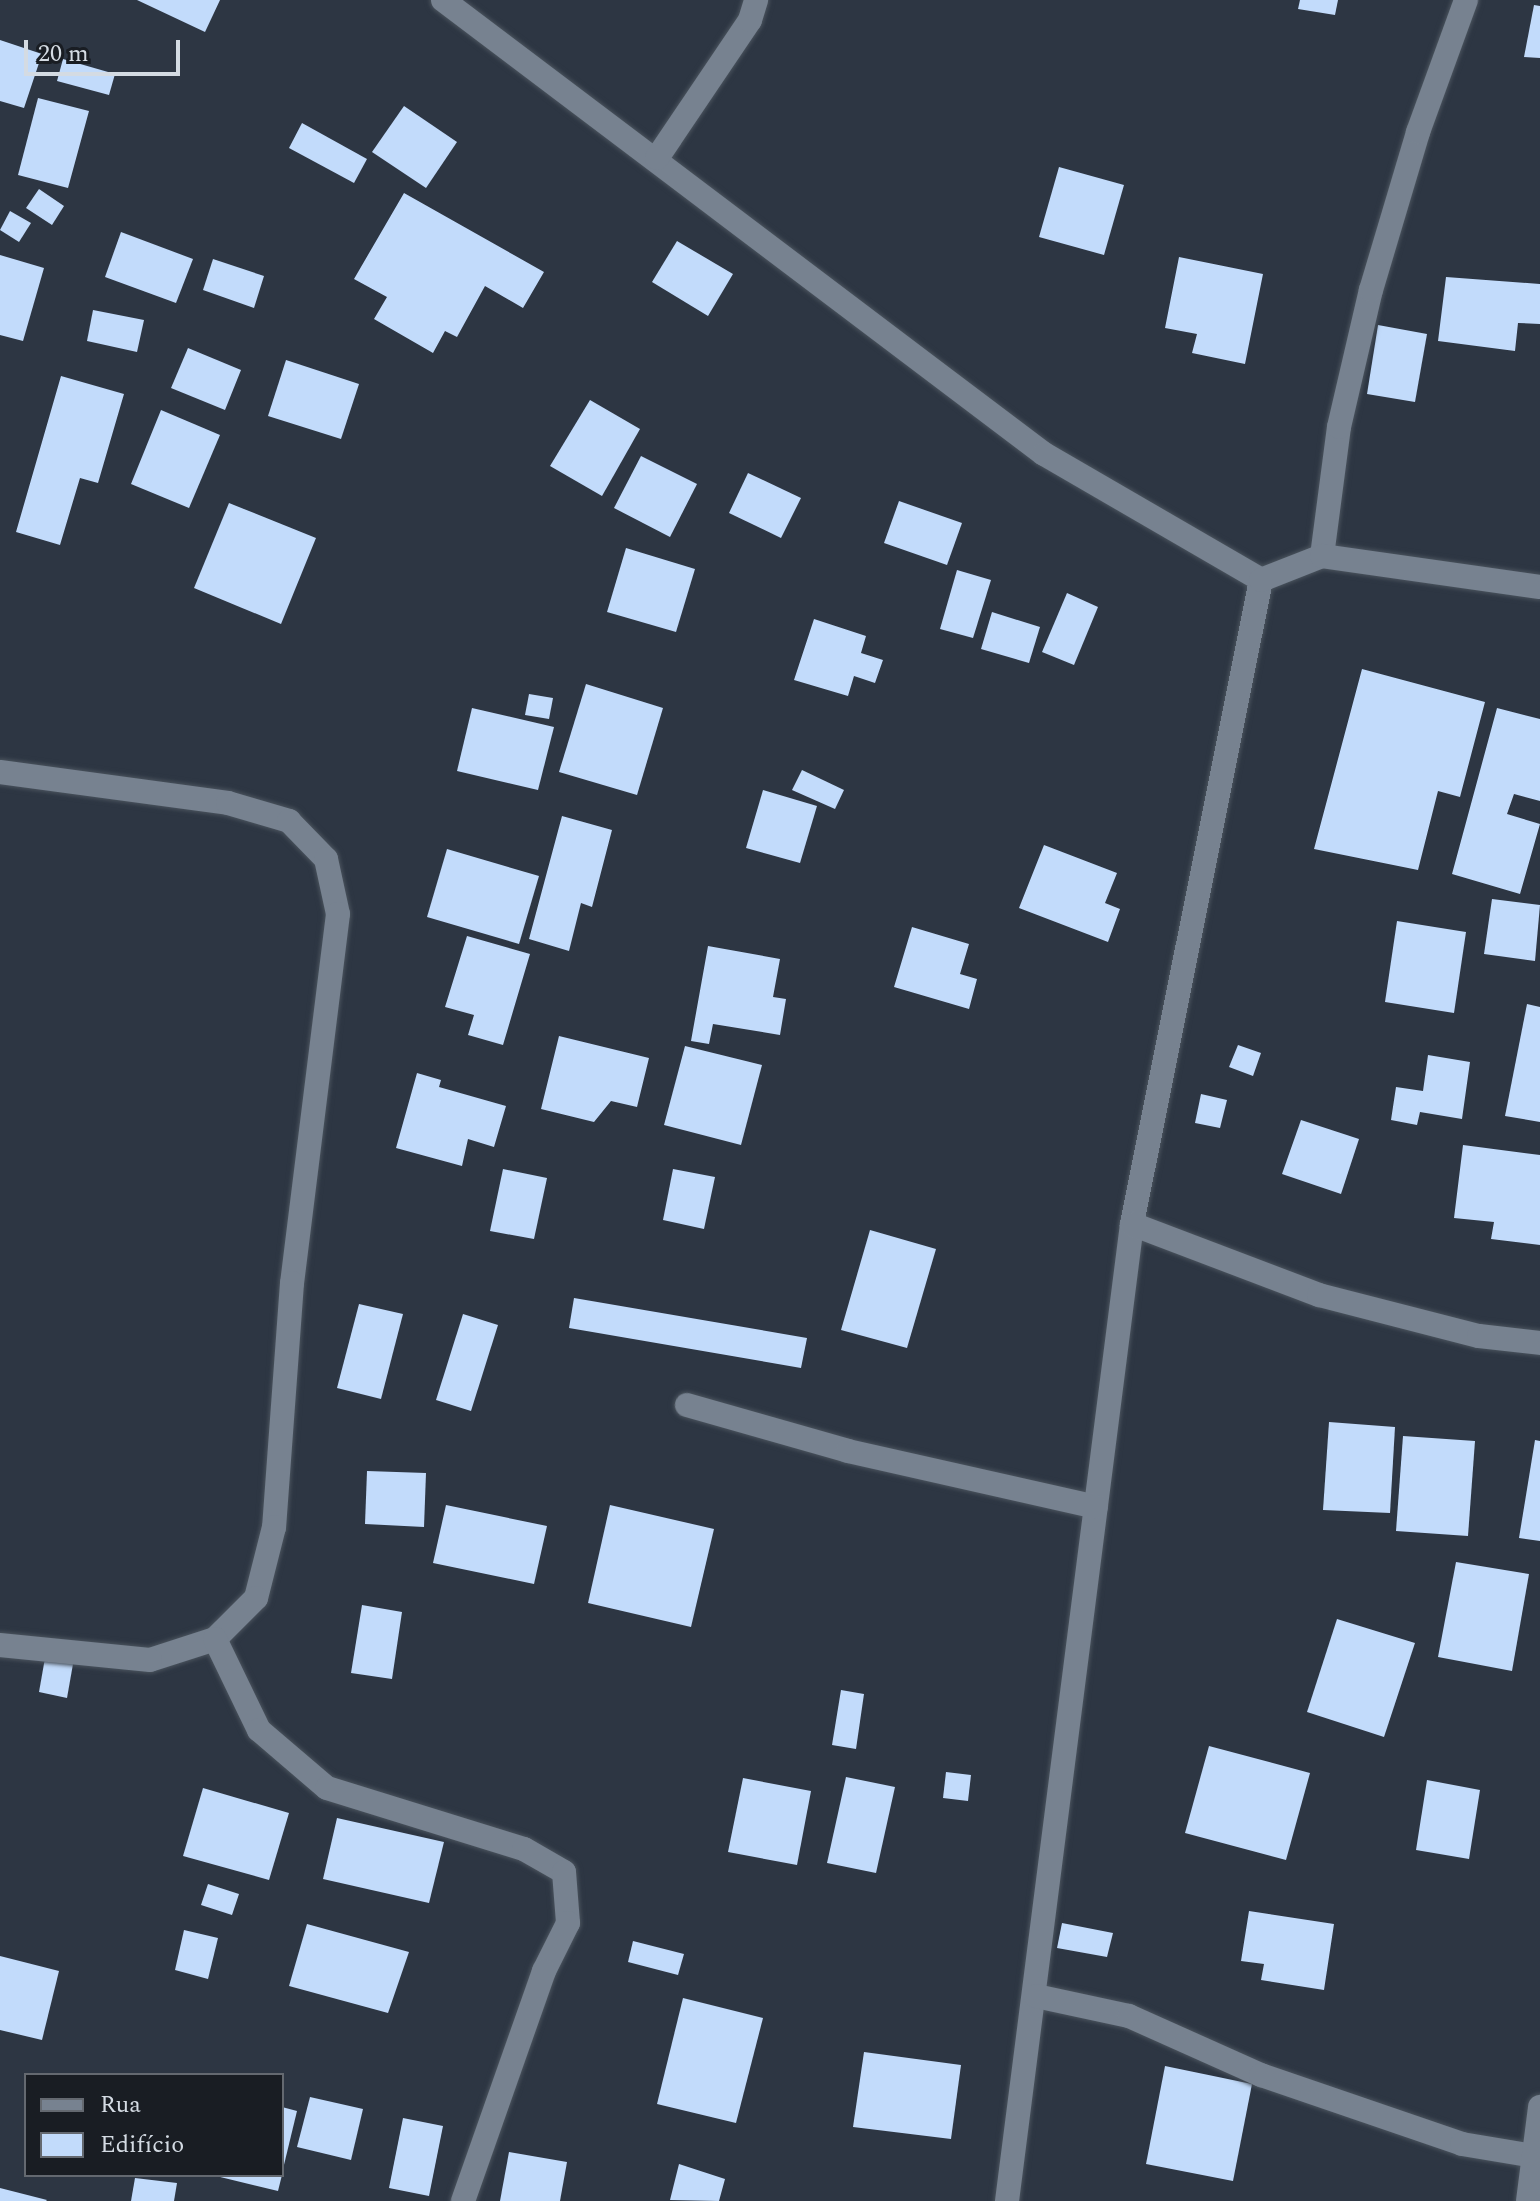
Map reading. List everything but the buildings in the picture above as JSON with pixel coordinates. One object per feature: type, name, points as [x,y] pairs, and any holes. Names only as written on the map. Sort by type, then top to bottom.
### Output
[{"type":"street","points":[[443,0],[657,158],[1044,454],[1261,580]]},
{"type":"street","points":[[657,158],[750,20],[756,0]]},
{"type":"street","points":[[1322,556],[1339,427],[1371,290],[1418,132],[1466,0]]},
{"type":"street","points":[[1261,580],[1322,556],[1540,587]]},
{"type":"street","points":[[1007,2201],[1036,1996],[1132,1224],[1261,580]]},
{"type":"street","points":[[0,772],[228,803],[289,821],[326,859],[338,914],[334,979],[297,1239],[274,1527],[256,1598],[215,1639],[150,1660],[0,1645]]},
{"type":"street","points":[[1132,1224],[1319,1295],[1479,1336],[1540,1343]]},
{"type":"street","points":[[687,1405],[848,1451],[1096,1507]]},
{"type":"street","points":[[215,1639],[259,1730],[327,1788],[524,1849],[564,1872],[568,1923],[544,1971],[463,2201]]},
{"type":"street","points":[[1036,1996],[1129,2016],[1261,2075],[1462,2144],[1536,2157]]},
{"type":"street","points":[[1528,2201],[1540,2107]]}]
